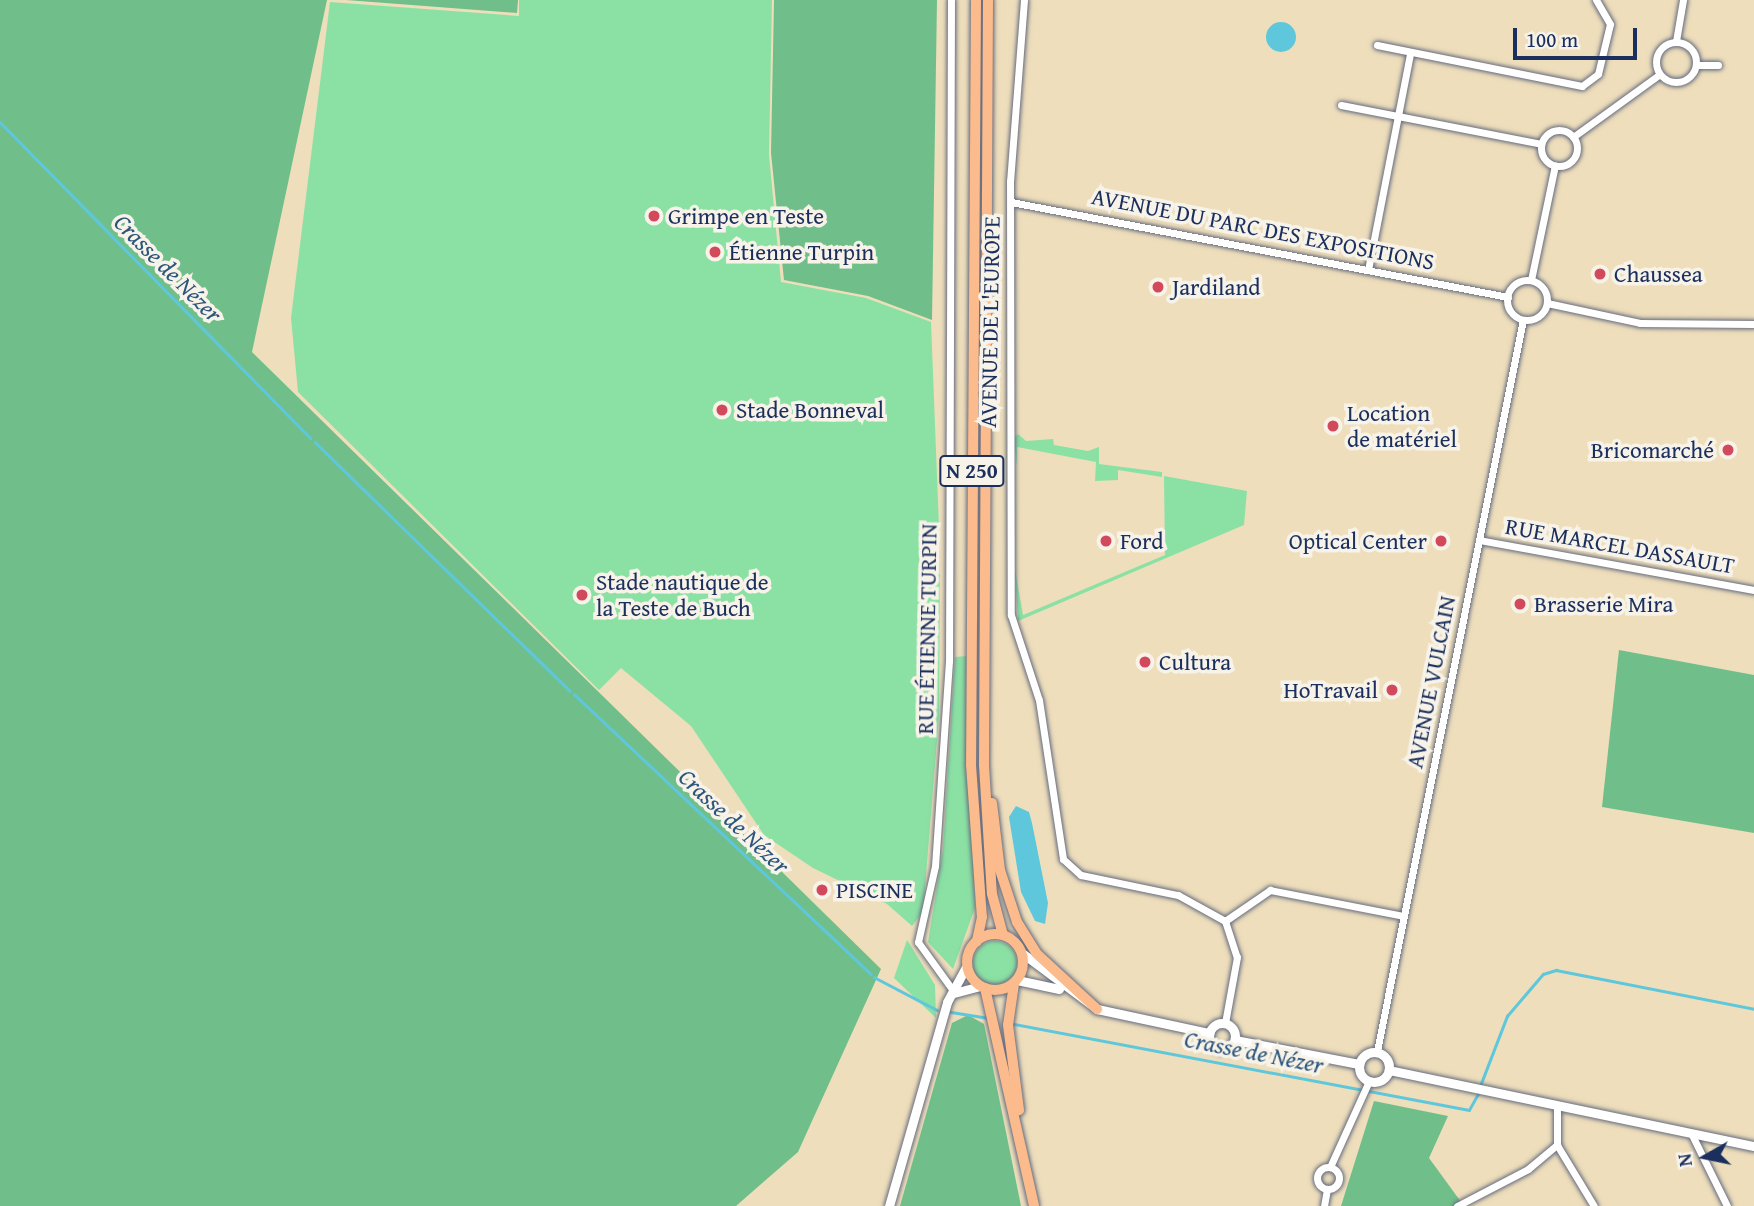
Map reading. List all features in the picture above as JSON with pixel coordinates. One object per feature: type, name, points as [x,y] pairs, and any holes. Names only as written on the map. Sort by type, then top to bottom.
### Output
[{"type":"main road","name":"N 250","points":[[967,965],[977,941],[982,917],[971,765],[976,0]]},
{"type":"main road","name":"N 250","points":[[988,0],[984,656],[987,842],[1003,934]]},
{"type":"main road","name":"N 250","points":[[984,656],[992,805],[1004,889],[1036,953],[1097,1009]]},
{"type":"main road","points":[[977,941],[1003,934],[1022,953],[1008,1025],[1020,1134]]},
{"type":"main road","points":[[967,965],[983,987],[1020,1134],[1034,1206]]},
{"type":"main road","points":[[983,987],[1016,982]]},
{"type":"street","name":"RUE ÉTIENNE TURPIN","points":[[951,0],[949,661],[934,866],[918,942],[954,993]]},
{"type":"street","name":"AVENUE DE L'EUROPE","points":[[1024,0],[1011,202],[1011,615],[1039,700],[1063,859],[1081,875],[1178,895],[1225,921]]},
{"type":"street","points":[[1377,45],[1582,86],[1598,74],[1610,23],[1596,0]]},
{"type":"street","points":[[1676,41],[1683,0]]},
{"type":"street","points":[[1661,74],[1659,50],[1676,41],[1689,46],[1696,65]]},
{"type":"street","points":[[1368,270],[1410,53]]},
{"type":"street","points":[[1696,65],[1718,65]]},
{"type":"street","points":[[1661,74],[1684,80],[1696,65]]},
{"type":"street","points":[[1573,137],[1661,74]]},
{"type":"street","points":[[1341,105],[1541,144]]},
{"type":"street","points":[[1541,144],[1558,130],[1573,137]]},
{"type":"street","points":[[1555,165],[1574,158],[1573,137]]},
{"type":"street","points":[[1541,144],[1542,155],[1555,165]]},
{"type":"street","points":[[1531,280],[1555,165]]},
{"type":"street","name":"AVENUE DU PARC DES EXPOSITIONS","points":[[1011,202],[1508,297]]},
{"type":"street","points":[[1531,280],[1514,285],[1508,297],[1509,309],[1522,320],[1537,317],[1547,303]]},
{"type":"street","points":[[1531,280],[1543,289],[1547,303]]},
{"type":"street","points":[[1547,303],[1640,323],[1754,324]]},
{"type":"street","name":"AVENUE VULCAIN","points":[[1377,1051],[1522,320]]},
{"type":"street","name":"RUE MARCEL DASSAULT","points":[[1479,540],[1754,590]]},
{"type":"street","points":[[1235,1040],[1225,1023],[1237,957],[1225,921],[1270,890],[1404,916]]},
{"type":"street","points":[[1022,953],[1065,990],[1097,1009],[1209,1033],[1225,1023]]},
{"type":"street","points":[[889,1206],[954,993],[967,965]]},
{"type":"street","points":[[1016,982],[1065,990]]},
{"type":"street","points":[[954,993],[983,987]]},
{"type":"street","points":[[1209,1033],[1217,1048],[1235,1040],[1359,1064],[1377,1051],[1389,1070],[1754,1146]]},
{"type":"street","points":[[1324,1206],[1327,1189],[1317,1175],[1330,1167],[1364,1089],[1359,1064]]},
{"type":"street","points":[[1364,1089],[1379,1082],[1389,1070]]},
{"type":"street","points":[[1557,1106],[1557,1144],[1594,1206]]},
{"type":"street","points":[[1691,1133],[1727,1206]]},
{"type":"street","points":[[1457,1206],[1528,1169],[1557,1144]]},
{"type":"street","points":[[1327,1189],[1339,1181],[1330,1167]]},
{"type":"green space","points":[[0,0],[327,0],[252,352],[881,969],[798,1152],[736,1206],[0,1206]]},
{"type":"green space","points":[[346,0],[518,0],[517,13]]},
{"type":"green space","points":[[519,0],[772,0],[769,155],[781,282],[866,298],[931,322],[940,553],[939,715],[923,912],[912,926],[887,904],[813,868],[764,835],[691,726],[621,668],[599,690],[298,392],[291,318],[330,2],[519,16]]},
{"type":"green space","points":[[774,0],[937,0],[932,320],[868,296],[784,280],[771,153]]},
{"type":"green space","points":[[1018,434],[1026,441],[1053,439],[1054,445],[1088,451],[1099,447],[1099,464],[1162,472],[1162,477],[1118,470],[1118,480],[1095,481],[1096,462],[1017,447],[1017,467],[1014,438]]},
{"type":"green space","points":[[1164,476],[1247,491],[1244,525],[1018,621],[1015,569],[1023,615],[1165,555]]},
{"type":"green space","points":[[1619,650],[1754,675],[1754,833],[1602,807]]},
{"type":"green space","points":[[967,656],[975,908],[953,969],[928,942],[943,849],[955,657]]},
{"type":"green space","points":[[907,940],[935,985],[936,1018],[894,978]]},
{"type":"green space","points":[[995,941],[1004,942],[1011,947],[1016,954],[1016,972],[1011,979],[1004,984],[995,985],[986,984],[979,979],[974,972],[973,963],[974,954],[979,947],[986,942]]},
{"type":"green space","points":[[968,1015],[984,1024],[1021,1206],[900,1206],[952,1023]]},
{"type":"green space","points":[[1374,1101],[1448,1116],[1429,1158],[1464,1206],[1341,1206]]},
{"type":"water","points":[[1281,22],[1292,26],[1296,37],[1292,48],[1281,52],[1270,48],[1266,37],[1270,26]]},
{"type":"water","points":[[1016,806],[1029,812],[1032,823],[1048,903],[1045,924],[1035,921],[1021,892],[1009,817]]},
{"type":"waterway","name":"Crasse de Nézer","points":[[0,122],[311,438]]},
{"type":"waterway","name":"Crasse de Nézer","points":[[315,442],[570,691]]},
{"type":"waterway","name":"Crasse de Nézer","points":[[574,694],[871,974]]},
{"type":"waterway","name":"Crasse de Nézer","points":[[1480,1086],[1507,1016],[1543,974],[1556,970],[1754,1009]]},
{"type":"waterway","name":"Crasse de Nézer","points":[[874,977],[937,1010]]},
{"type":"waterway","name":"Crasse de Nézer","points":[[951,1012],[989,1018]]},
{"type":"waterway","name":"Crasse de Nézer","points":[[1014,1024],[1469,1110],[1478,1094]]},
{"type":"place","name":"Grimpe en Teste","points":[[654,216]]},
{"type":"place","name":"Étienne Turpin","points":[[715,252]]},
{"type":"place","name":"Chaussea","points":[[1600,274]]},
{"type":"place","name":"Jardiland","points":[[1158,287]]},
{"type":"place","name":"Stade Bonneval","points":[[722,410]]},
{"type":"place","name":"Location de matériel","points":[[1333,426]]},
{"type":"place","name":"Bricomarché","points":[[1728,450]]},
{"type":"place","name":"Ford","points":[[1106,541]]},
{"type":"place","name":"Optical Center","points":[[1441,541]]},
{"type":"place","name":"Stade nautique de la Teste de Buch","points":[[582,595]]},
{"type":"place","name":"Brasserie Mira","points":[[1520,604]]},
{"type":"place","name":"Cultura","points":[[1145,662]]},
{"type":"place","name":"HoTravail","points":[[1392,690]]},
{"type":"place","name":"PISCINE","points":[[822,890]]}]
